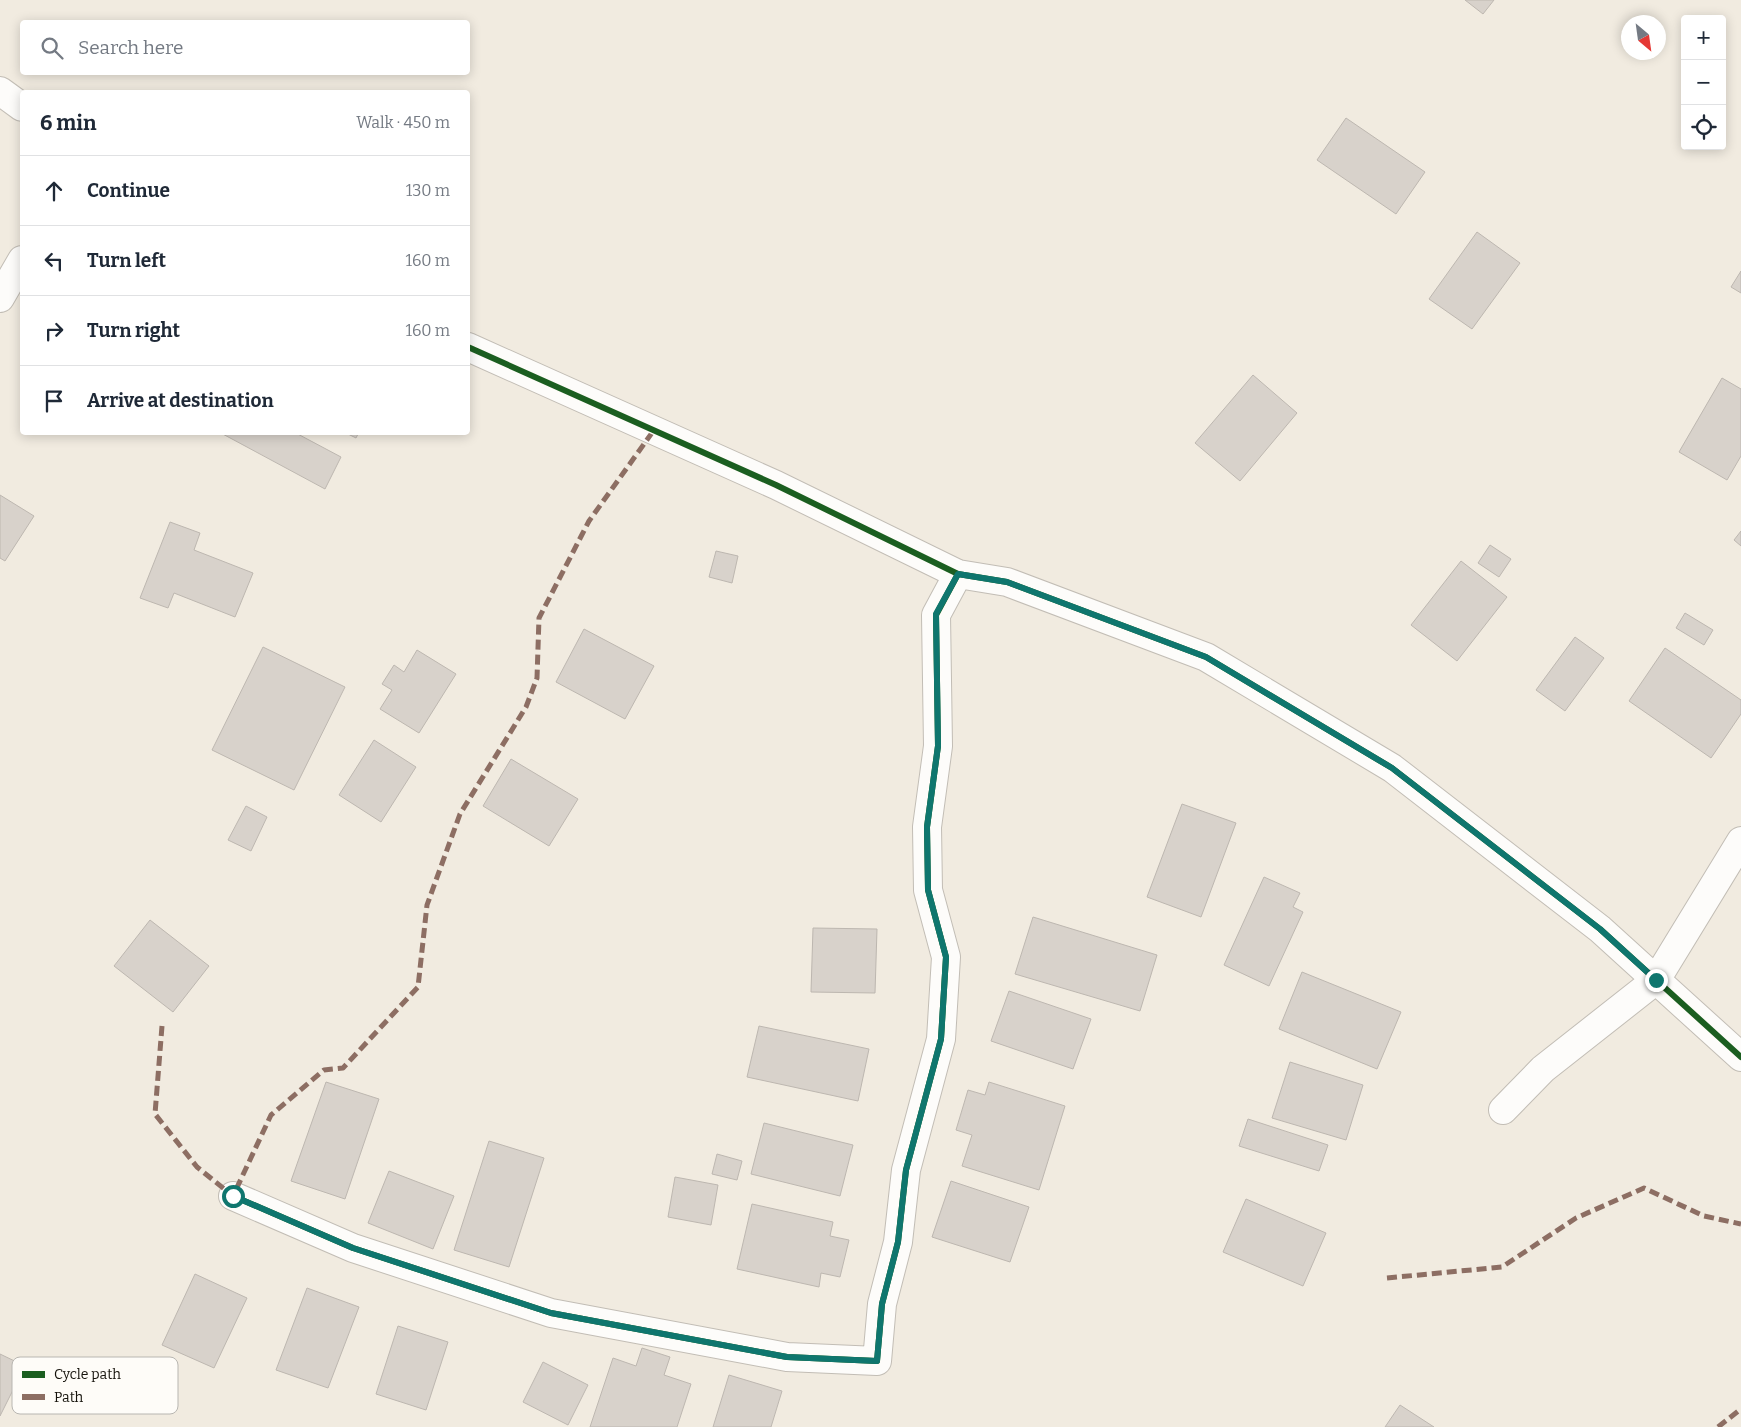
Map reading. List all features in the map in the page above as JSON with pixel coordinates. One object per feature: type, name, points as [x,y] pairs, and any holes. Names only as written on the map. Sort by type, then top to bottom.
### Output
[{"type":"street","points":[[0,91],[20,106]]},
{"type":"street","points":[[0,298],[20,263]]},
{"type":"street","points":[[470,348],[776,485],[958,574],[1007,582],[1206,657],[1392,768],[1600,929],[1741,1056]]},
{"type":"street","points":[[233,1196],[353,1248],[551,1313],[787,1357],[877,1361],[882,1304],[898,1242],[906,1170],[941,1039],[946,957],[928,890],[927,827],[938,746],[936,614],[958,574]]},
{"type":"street","points":[[1503,1110],[1543,1069],[1656,980],[1741,841]]},
{"type":"building","points":[[1465,0],[1494,0],[1483,14]]},
{"type":"building","points":[[1346,118],[1425,172],[1396,214],[1317,160]]},
{"type":"building","points":[[1477,232],[1520,263],[1472,329],[1429,299]]},
{"type":"building","points":[[1741,271],[1741,293],[1731,287]]},
{"type":"building","points":[[1253,375],[1297,413],[1240,481],[1195,443]]},
{"type":"building","points":[[1722,378],[1741,389],[1741,456],[1727,480],[1679,452]]},
{"type":"building","points":[[225,435],[300,435],[341,457],[325,489]]},
{"type":"building","points":[[0,495],[34,516],[5,561],[0,558]]},
{"type":"building","points":[[170,522],[200,533],[194,550],[253,573],[235,617],[174,593],[168,608],[140,598]]},
{"type":"building","points":[[1741,531],[1741,546],[1734,540]]},
{"type":"building","points":[[1490,545],[1511,559],[1499,577],[1478,563]]},
{"type":"building","points":[[716,551],[738,556],[732,583],[709,577]]},
{"type":"building","points":[[1461,561],[1507,597],[1457,661],[1411,625]]},
{"type":"building","points":[[1685,613],[1713,630],[1704,645],[1676,628]]},
{"type":"building","points":[[584,629],[654,666],[625,719],[556,682]]},
{"type":"building","points":[[1575,637],[1604,658],[1565,711],[1536,690]]},
{"type":"building","points":[[263,647],[345,687],[294,790],[212,750]]},
{"type":"building","points":[[1665,648],[1741,700],[1741,714],[1711,758],[1629,701]]},
{"type":"building","points":[[417,650],[456,674],[419,733],[380,709],[392,690],[382,684],[394,665],[404,672]]},
{"type":"building","points":[[374,740],[416,767],[381,822],[339,795]]},
{"type":"building","points":[[511,759],[578,799],[549,846],[483,806]]},
{"type":"building","points":[[1182,804],[1236,823],[1201,917],[1147,897]]},
{"type":"building","points":[[246,806],[267,817],[251,851],[228,840]]},
{"type":"building","points":[[1264,877],[1300,893],[1293,907],[1303,912],[1269,986],[1224,965]]},
{"type":"building","points":[[1033,917],[1157,955],[1140,1011],[1015,974]]},
{"type":"building","points":[[150,920],[209,966],[173,1012],[114,966]]},
{"type":"building","points":[[813,928],[877,929],[875,993],[811,992]]},
{"type":"building","points":[[1302,972],[1401,1012],[1377,1069],[1279,1029]]},
{"type":"building","points":[[1009,991],[1091,1019],[1073,1069],[991,1041]]},
{"type":"building","points":[[759,1026],[869,1049],[858,1101],[747,1077]]},
{"type":"building","points":[[1290,1062],[1363,1085],[1346,1140],[1272,1118]]},
{"type":"building","points":[[326,1082],[379,1099],[345,1199],[291,1181]]},
{"type":"building","points":[[989,1082],[1065,1106],[1039,1190],[962,1166],[972,1135],[956,1130],[968,1090],[985,1095]]},
{"type":"building","points":[[1248,1119],[1328,1145],[1319,1171],[1239,1146]]},
{"type":"building","points":[[764,1123],[853,1145],[840,1196],[751,1174]]},
{"type":"building","points":[[489,1141],[544,1158],[509,1267],[454,1250]]},
{"type":"building","points":[[717,1154],[742,1161],[737,1180],[712,1174]]},
{"type":"building","points":[[389,1171],[454,1196],[433,1249],[368,1223]]},
{"type":"building","points":[[675,1177],[718,1185],[711,1225],[668,1217]]},
{"type":"building","points":[[951,1181],[1029,1207],[1010,1262],[932,1237]]},
{"type":"building","points":[[1246,1199],[1326,1233],[1303,1286],[1223,1252]]},
{"type":"building","points":[[752,1204],[833,1222],[830,1236],[849,1240],[840,1277],[821,1273],[819,1287],[737,1269]]},
{"type":"building","points":[[195,1274],[247,1298],[214,1368],[162,1345]]},
{"type":"building","points":[[307,1288],[359,1307],[328,1388],[276,1370]]},
{"type":"building","points":[[398,1326],[448,1342],[426,1410],[376,1394]]},
{"type":"building","points":[[642,1348],[670,1357],[664,1375],[691,1384],[677,1427],[590,1427],[613,1358],[636,1366]]},
{"type":"building","points":[[0,1354],[12,1360],[12,1392],[0,1416]]},
{"type":"building","points":[[543,1362],[588,1385],[568,1425],[523,1402]]},
{"type":"building","points":[[729,1375],[782,1391],[771,1427],[713,1427]]},
{"type":"building","points":[[1400,1405],[1434,1427],[1385,1427]]},
{"type":"marked path","points":[[162,1026],[155,1114],[197,1167],[233,1196],[271,1115],[324,1070],[343,1068],[418,987],[427,905],[460,814],[526,707],[537,678],[539,618],[589,521],[654,430]]},
{"type":"marked path","points":[[1387,1278],[1502,1267],[1576,1218],[1644,1188],[1704,1216],[1741,1224]]},
{"type":"marked path","points":[[1718,1427],[1741,1409]]},
{"type":"cycle path","points":[[470,348],[776,485],[958,574],[1007,582],[1206,657],[1392,768],[1600,929],[1741,1057]]},
{"type":"cycle path","points":[[233,1196],[353,1248],[551,1313],[787,1357],[877,1361],[882,1304],[898,1242],[906,1170],[941,1039],[946,957],[928,890],[927,827],[938,746],[936,615],[958,574]]},
{"type":"route","points":[[233,1196],[353,1248],[551,1313],[787,1357],[877,1361],[882,1304],[898,1242],[906,1170],[941,1039],[946,957],[928,890],[927,827],[938,746],[936,614],[958,574],[1007,582],[1206,657],[1392,768],[1600,929],[1656,980]]}]
